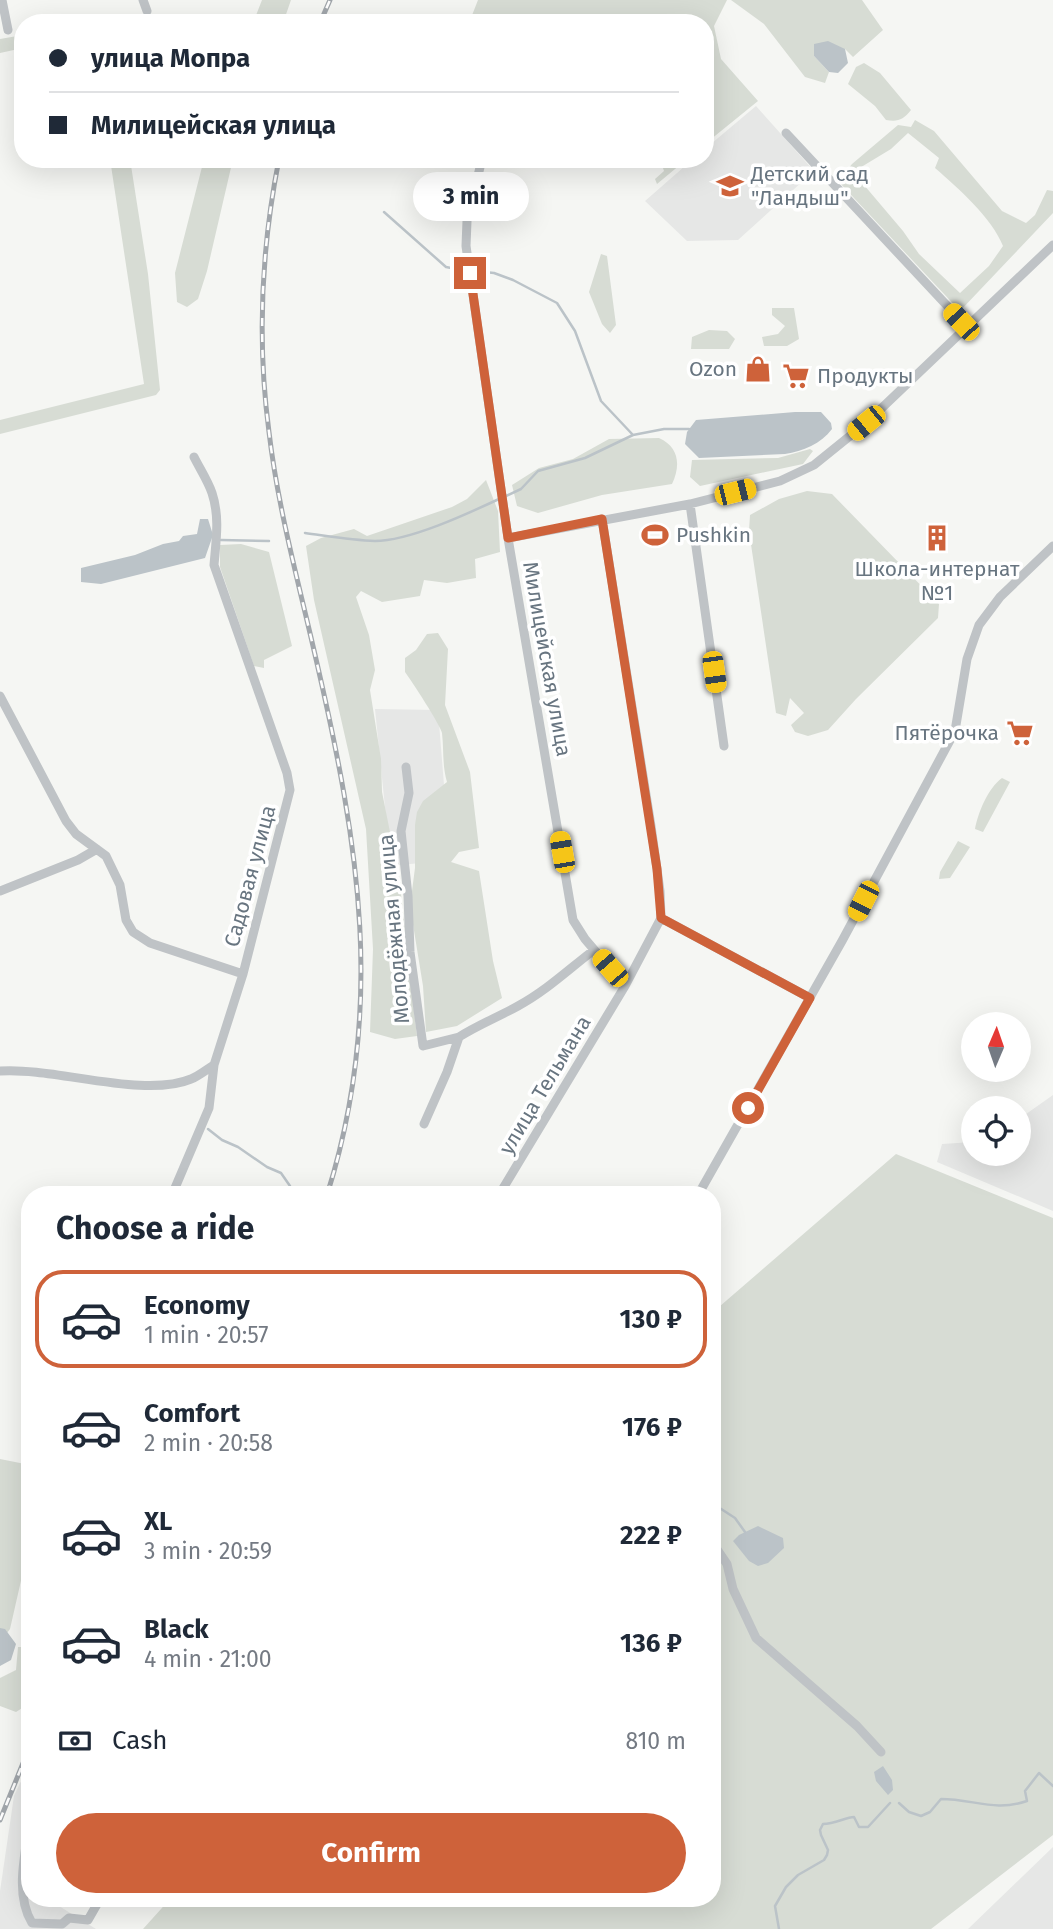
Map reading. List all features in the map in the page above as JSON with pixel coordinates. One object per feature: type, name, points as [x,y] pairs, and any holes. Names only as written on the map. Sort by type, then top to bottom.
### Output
[{"type":"street","points":[[2,0],[8,30]]},
{"type":"street","points":[[143,0],[147,11]]},
{"type":"street","points":[[786,133],[967,327]]},
{"type":"street","name":"Милицейская улица","points":[[480,168],[467,221],[466,242],[508,538],[573,920],[625,986]]},
{"type":"street","points":[[508,538],[690,504],[780,481],[814,465],[866,423],[1053,245]]},
{"type":"street","name":"Садовая улица","points":[[176,1186],[209,1108],[214,1065],[243,974],[290,790],[287,773],[214,565],[218,535],[212,492],[194,457]]},
{"type":"street","points":[[690,504],[724,746]]},
{"type":"street","points":[[602,519],[651,826],[661,918],[810,998]]},
{"type":"street","points":[[703,1186],[810,998],[955,730],[967,659],[979,625],[1000,597],[1053,547]]},
{"type":"street","points":[[0,696],[66,821],[76,834],[106,856],[120,885],[126,920],[133,932],[150,943],[243,974]]},
{"type":"street","name":"Молодёжная улица","points":[[406,767],[409,793],[401,831],[408,896],[410,952],[423,1046],[459,1037]]},
{"type":"street","points":[[0,891],[78,860],[97,849]]},
{"type":"street","name":"улица Тельмана","points":[[504,1186],[625,986],[661,918]]},
{"type":"street","points":[[424,1124],[459,1037],[486,1020],[518,1006],[559,980],[594,950]]},
{"type":"street","points":[[0,1071],[152,1086],[190,1080],[214,1065]]},
{"type":"street","points":[[721,1555],[727,1564],[733,1589],[756,1638],[857,1726],[881,1752]]},
{"type":"street","points":[[24,1907],[32,1923],[62,1924],[69,1919],[88,1920],[95,1907]]},
{"type":"shaded area","points":[[262,0],[291,0],[286,14],[257,14]]},
{"type":"shaded area","points":[[478,0],[727,0],[714,26],[714,14],[473,14]]},
{"type":"shaded area","points":[[731,0],[862,0],[883,30],[853,57],[845,49],[814,56],[829,72],[825,83],[805,77],[764,24]]},
{"type":"shaded area","points":[[714,26],[721,59],[758,101],[714,137]]},
{"type":"shaded area","points":[[14,37],[14,50],[0,53],[0,39]]},
{"type":"shaded area","points":[[828,41],[845,49],[848,63],[838,73],[829,72],[814,56],[814,44]]},
{"type":"shaded area","points":[[864,63],[880,73],[911,110],[903,118],[886,120],[875,106],[848,84],[856,67]]},
{"type":"shaded area","name":"Детский сад \"Ландыш\"","points":[[756,106],[814,171],[738,240],[687,241],[645,201],[683,168],[714,168],[714,141]]},
{"type":"shaded area","points":[[915,120],[934,131],[1002,211],[1026,223],[1035,215],[1047,190],[1053,191],[1053,213],[960,311],[838,181],[852,164],[898,125],[911,127]],"holes":[[[908,133],[939,158],[935,168],[983,214],[1003,246],[989,266],[960,293],[919,254],[853,172],[891,149]]]},
{"type":"shaded area","points":[[111,168],[131,168],[148,274],[160,390],[156,395],[0,434],[0,420],[144,384]]},
{"type":"shaded area","points":[[202,168],[231,168],[207,271],[198,299],[187,307],[177,302],[175,273]]},
{"type":"shaded area","points":[[663,168],[676,168],[657,184],[655,179],[664,171]]},
{"type":"shaded area","points":[[601,254],[607,256],[616,325],[610,333],[602,324],[589,292]]},
{"type":"shaded area","points":[[772,308],[794,308],[799,339],[787,346],[764,346],[762,337],[778,334],[785,326],[772,315]]},
{"type":"shaded area","points":[[709,330],[727,331],[735,339],[729,349],[691,349],[692,337]]},
{"type":"shaded area","points":[[821,412],[831,423],[832,429],[823,439],[811,446],[785,454],[699,458],[685,444],[687,432],[696,420]]},
{"type":"shaded area","points":[[659,438],[671,446],[676,457],[677,470],[672,484],[602,495],[538,513],[517,506],[512,485],[539,468],[573,459],[609,439]]},
{"type":"shaded area","points":[[810,449],[813,451],[803,464],[700,486],[690,477],[692,460],[778,458]]},
{"type":"shaded area","points":[[486,480],[498,511],[500,552],[475,559],[476,578],[447,583],[424,580],[420,596],[382,602],[361,591],[356,597],[369,635],[375,670],[370,690],[381,759],[382,792],[399,877],[417,1036],[395,1039],[370,1032],[373,949],[366,829],[314,600],[306,546],[321,538],[354,529],[367,536],[452,507],[467,499]]},
{"type":"shaded area","points":[[807,491],[832,494],[939,604],[938,618],[828,730],[808,736],[795,732],[791,725],[804,713],[790,698],[786,716],[776,713],[749,531],[750,515],[779,499]]},
{"type":"shaded area","points":[[200,519],[208,519],[213,535],[205,558],[101,584],[81,582],[81,568],[135,555],[179,541],[183,536],[197,534]]},
{"type":"shaded area","points":[[241,544],[269,552],[292,646],[264,660],[264,668],[254,666],[220,567],[220,545]]},
{"type":"shaded area","points":[[438,633],[448,649],[445,705],[470,772],[479,848],[459,852],[451,862],[479,871],[493,961],[502,998],[457,1026],[426,1032],[423,986],[410,906],[415,868],[415,825],[417,812],[423,801],[447,782],[442,733],[405,672],[405,658],[416,650],[427,634]]},
{"type":"shaded area","points":[[375,709],[438,710],[450,860],[391,866]]},
{"type":"shaded area","points":[[1002,778],[1010,782],[983,832],[975,829],[984,801]]},
{"type":"shaded area","points":[[958,841],[970,847],[950,878],[939,879],[940,872]]},
{"type":"shaded area","points":[[1053,1095],[1053,1211],[937,1162],[942,1144],[961,1143],[961,1166],[1031,1166],[1031,1111]]},
{"type":"shaded area","points":[[896,1154],[1053,1218],[1053,1835],[931,1929],[143,1929],[163,1907],[721,1907],[721,1305]]},
{"type":"shaded area","points":[[0,1459],[21,1463],[21,1581],[10,1629],[0,1642]]},
{"type":"shaded area","points":[[758,1526],[783,1538],[784,1548],[768,1563],[758,1566],[749,1561],[733,1541]]},
{"type":"shaded area","points":[[0,1628],[5,1629],[16,1644],[11,1660],[0,1666]]},
{"type":"shaded area","points":[[18,1647],[21,1647],[21,1709],[16,1712],[0,1706],[0,1678],[16,1670]]},
{"type":"shaded area","points":[[883,1766],[892,1780],[893,1790],[888,1795],[876,1781],[874,1772]]},
{"type":"shaded area","points":[[20,1783],[21,1907],[61,1907],[96,1929],[0,1929],[0,1891],[14,1796]]},
{"type":"shaded area","points":[[1053,1847],[1053,1929],[968,1929]]},
{"type":"waterway","points":[[384,212],[446,267],[461,270]]},
{"type":"waterway","points":[[475,271],[494,273],[513,280],[557,303],[575,331],[601,401],[633,435]]},
{"type":"waterway","points":[[504,497],[521,489],[538,471],[585,458],[633,435],[664,429],[689,429]]},
{"type":"waterway","points":[[305,533],[375,541],[389,540],[438,526],[499,499]]},
{"type":"waterway","points":[[221,540],[269,541]]},
{"type":"waterway","points":[[208,1129],[222,1140],[281,1173],[290,1186]]},
{"type":"waterway","points":[[721,1509],[735,1518],[745,1532]]},
{"type":"waterway","points":[[899,1803],[909,1812],[921,1816],[930,1812],[941,1799],[994,1805],[1027,1801],[1025,1791],[1039,1773],[1053,1786]]},
{"type":"waterway","points":[[779,1929],[775,1906],[786,1887],[827,1855],[828,1850],[820,1830],[823,1824],[854,1817],[859,1827],[868,1827],[890,1803]]},
{"type":"railway","points":[[324,14],[330,0]]},
{"type":"railway","points":[[277,168],[268,227],[263,296],[265,398],[283,518],[344,795],[360,927],[361,992],[356,1059],[345,1126],[329,1186]]},
{"type":"railway","points":[[0,1820],[21,1768]]},
{"type":"place","name":"Детский сад \"Ландыш\"","points":[[730,186]]},
{"type":"place","name":"Ozon","points":[[758,369]]},
{"type":"place","name":"Продукты","points":[[796,376]]},
{"type":"place","name":"Pushkin","points":[[655,535]]},
{"type":"place","name":"Школа-интернат №1","points":[[937,538]]},
{"type":"place","name":"Пятёрочка","points":[[1020,733]]},
{"type":"route","points":[[470,273],[508,538],[602,519],[657,869],[661,918],[810,998],[748,1108]]}]
